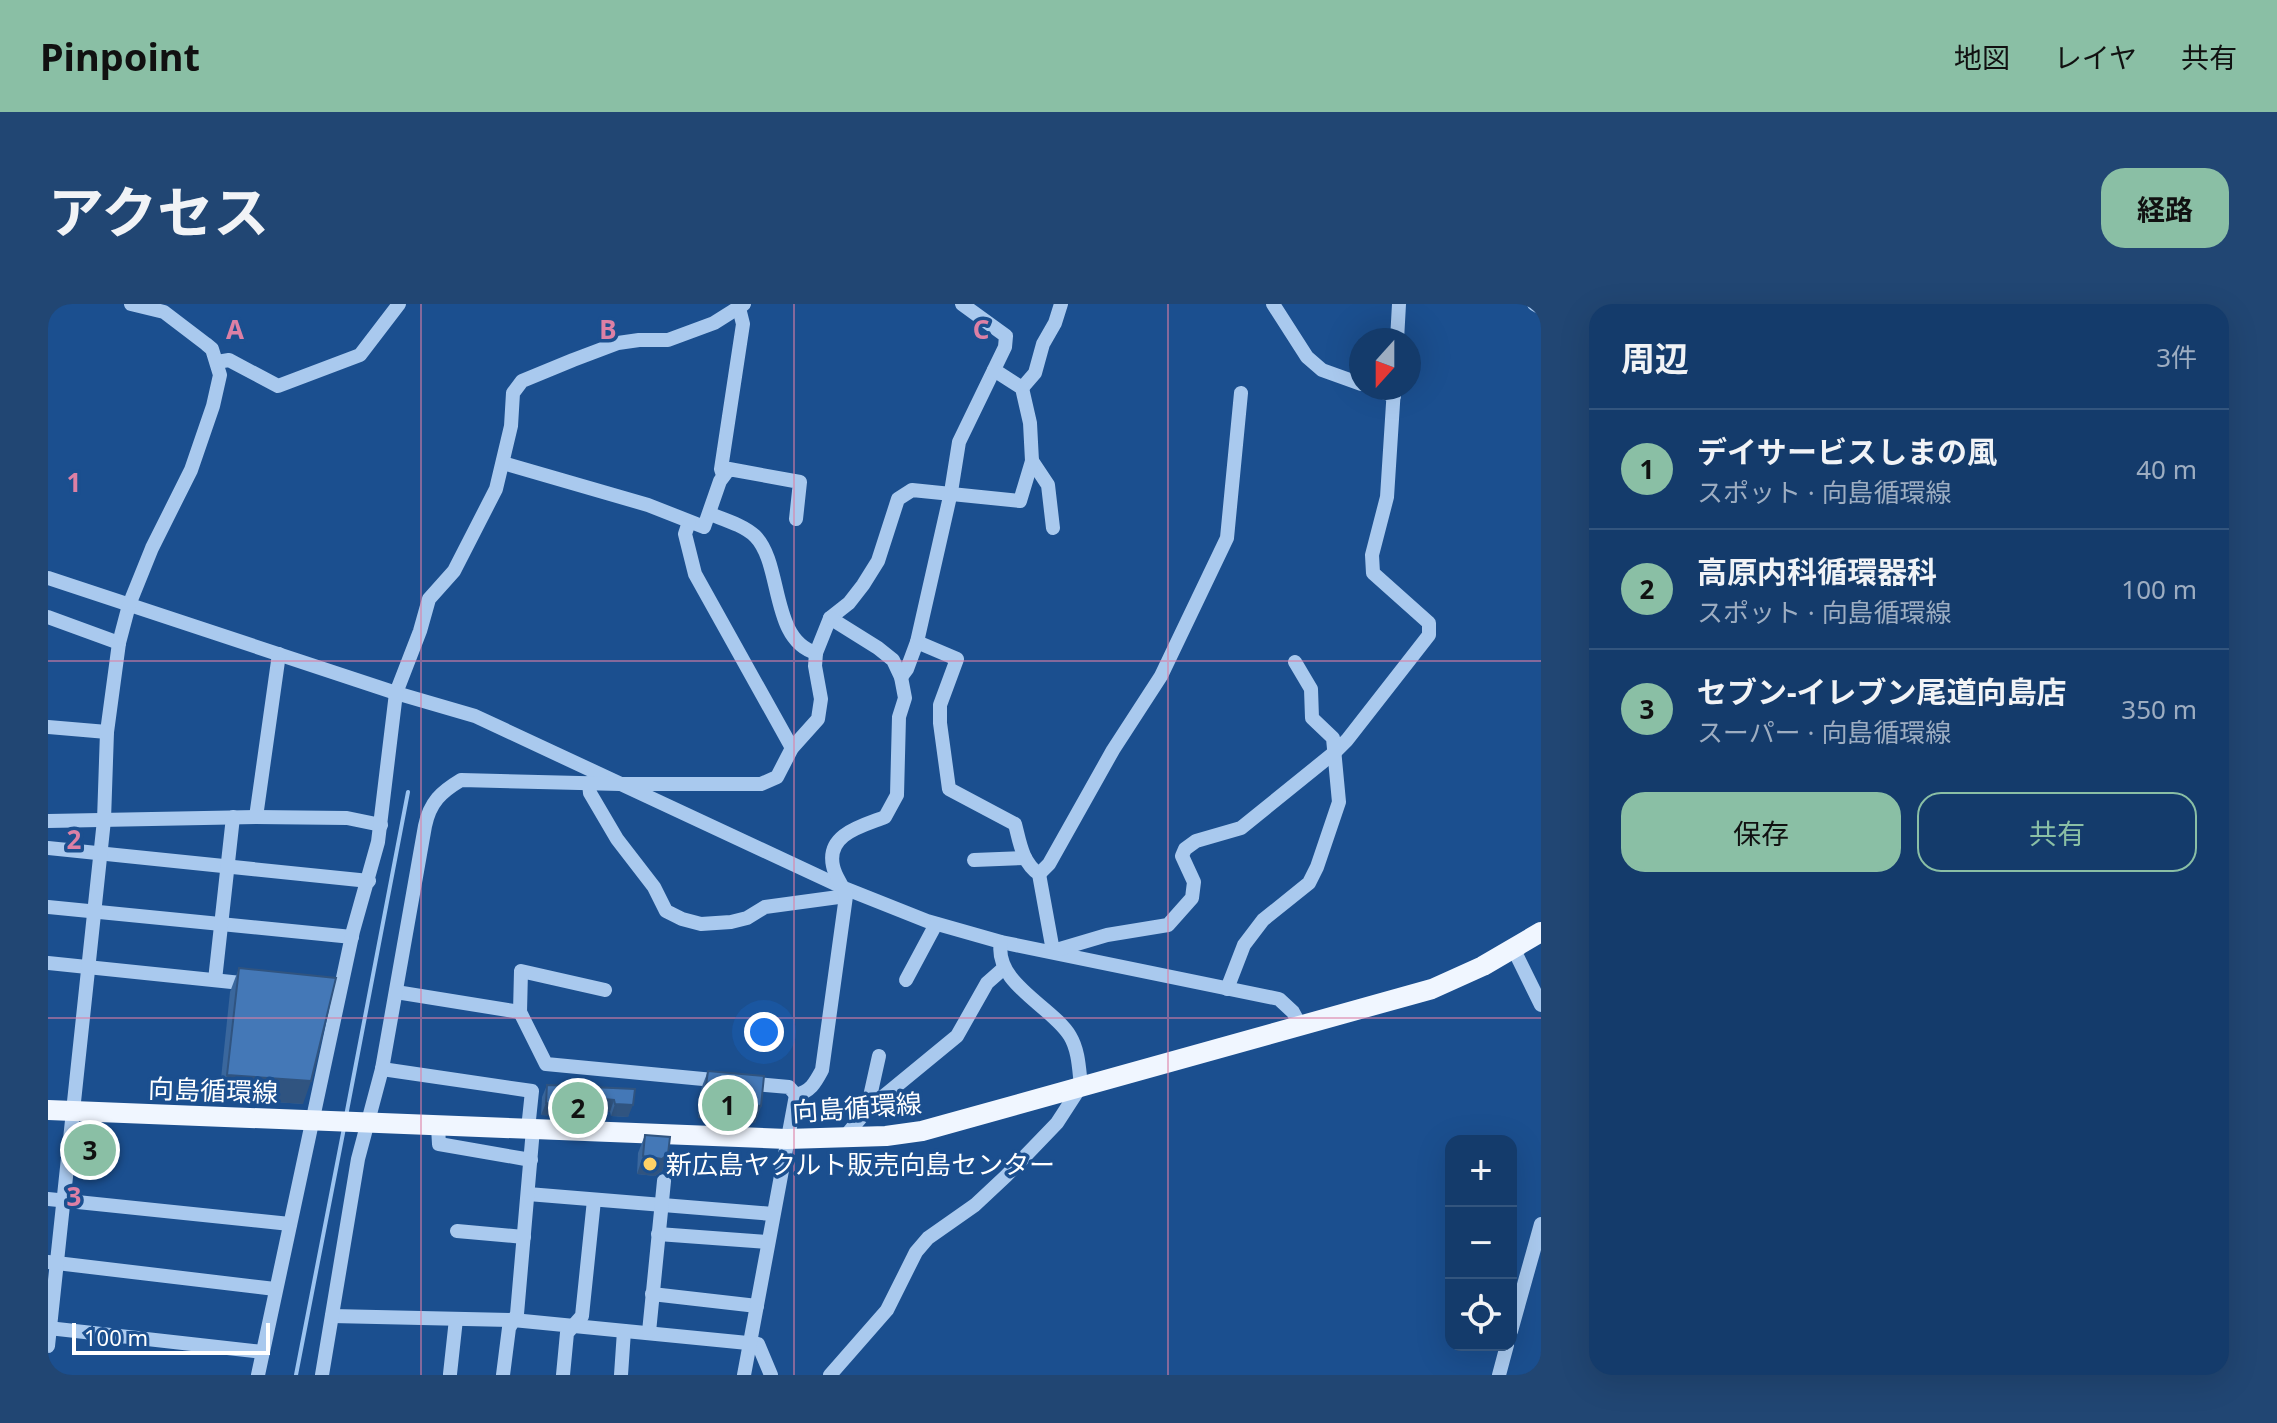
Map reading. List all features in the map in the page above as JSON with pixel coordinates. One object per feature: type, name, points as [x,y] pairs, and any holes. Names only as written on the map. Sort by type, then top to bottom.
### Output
[{"type":"main road","name":"向島循環線","points":[[48,1110],[787,1139],[922,1131],[1432,989],[1514,950],[1541,932]]},
{"type":"street","points":[[48,1346],[52,1262],[64,1201],[104,820],[107,732],[119,643],[129,605],[152,548],[191,470],[220,375],[212,349],[164,312],[131,304]]},
{"type":"street","points":[[217,362],[229,360],[278,386],[360,355],[399,304]]},
{"type":"street","points":[[901,677],[917,642],[951,492],[959,442],[1005,347],[1006,336],[962,304]]},
{"type":"street","points":[[1022,388],[1035,373],[1043,344],[1061,304]]},
{"type":"street","points":[[1273,304],[1307,357],[1322,370],[1349,380]]},
{"type":"street","points":[[1398,328],[1399,304]]},
{"type":"street","points":[[1534,304],[1541,308]]},
{"type":"street","points":[[258,1375],[275,1289],[316,1120],[332,992],[369,881],[381,825],[396,693],[429,599],[454,571],[496,489],[511,426],[513,393],[522,381],[618,343],[668,340],[714,323],[742,306],[743,324],[721,469],[723,475]]},
{"type":"street","points":[[322,1375],[358,1159],[382,1069],[425,826],[434,801],[443,790],[461,780],[761,784],[777,777],[792,748],[818,719],[821,699],[816,653],[830,618],[849,603],[878,561],[898,499],[912,490],[1020,501],[1032,461],[1030,423],[1022,388],[994,370]]},
{"type":"street","points":[[1039,874],[1049,864],[1113,750],[1161,676],[1227,538],[1241,393]]},
{"type":"street","points":[[1053,951],[1107,935],[1168,925],[1192,898],[1194,882],[1182,856],[1185,849],[1196,841],[1241,828],[1335,752],[1429,635],[1429,623],[1373,573],[1372,555],[1387,497],[1393,400]]},
{"type":"street","points":[[1032,461],[1048,485],[1053,528]]},
{"type":"street","points":[[503,463],[648,505],[704,527],[723,475],[729,469],[800,482],[796,519]]},
{"type":"street","points":[[710,514],[745,528],[756,537],[772,567],[772,578],[783,616],[807,650],[816,653]]},
{"type":"street","points":[[689,522],[685,534],[695,574],[792,748]]},
{"type":"street","points":[[48,578],[396,693],[475,716],[845,892],[936,924],[1001,942],[1279,999],[1293,1012],[1300,1025]]},
{"type":"street","points":[[48,617],[119,643]]},
{"type":"street","points":[[796,1095],[806,1092],[815,1084],[822,1070],[845,892],[833,870],[832,857],[837,842],[845,833],[885,817],[897,795],[899,717],[905,698],[901,677],[893,660],[830,618]]},
{"type":"street","points":[[917,642],[957,659],[940,705],[949,789],[1015,824],[1025,858],[1030,868],[1039,874],[1053,951]]},
{"type":"street","points":[[256,817],[279,654]]},
{"type":"street","points":[[1227,989],[1244,945],[1263,920],[1309,883],[1339,802],[1333,738],[1312,718],[1311,689],[1295,662]]},
{"type":"street","points":[[48,727],[107,732]]},
{"type":"street","points":[[589,783],[590,793],[617,839],[654,887],[666,911],[682,919],[701,924],[731,922],[747,918],[765,907],[845,892]]},
{"type":"street","points":[[215,980],[233,817]]},
{"type":"street","points":[[48,821],[347,818],[381,825]]},
{"type":"street","points":[[48,848],[369,881]]},
{"type":"street","points":[[974,860],[1025,858]]},
{"type":"street","points":[[48,907],[352,937]]},
{"type":"street","points":[[906,980],[936,924]]},
{"type":"street","points":[[830,1375],[887,1310],[916,1252],[928,1238],[975,1205],[1006,1176],[1057,1123],[1081,1086],[1076,1051],[1070,1035],[1004,968],[1001,942]]},
{"type":"street","points":[[1514,950],[1541,1005]]},
{"type":"street","points":[[48,963],[268,985]]},
{"type":"street","points":[[844,1138],[867,1110],[957,1036],[987,983],[1004,968]]},
{"type":"street","points":[[605,990],[521,971],[520,1012],[546,1064],[789,1087],[796,1095]]},
{"type":"street","points":[[396,992],[520,1012]]},
{"type":"street","points":[[867,1110],[879,1056]]},
{"type":"street","points":[[382,1069],[532,1091],[531,1160],[517,1314],[509,1328],[503,1375]]},
{"type":"street","points":[[744,1375],[796,1095]]},
{"type":"street","points":[[438,1127],[439,1144],[531,1160]]},
{"type":"street","points":[[649,1332],[664,1181]]},
{"type":"street","points":[[528,1194],[773,1214]]},
{"type":"street","points":[[48,1199],[290,1224]]},
{"type":"street","points":[[563,1375],[567,1333],[582,1316],[594,1200]]},
{"type":"street","points":[[1517,1310],[1541,1224]]},
{"type":"street","points":[[457,1231],[524,1237]]},
{"type":"street","points":[[658,1234],[768,1242]]},
{"type":"street","points":[[52,1262],[275,1289]]},
{"type":"street","points":[[652,1294],[757,1306]]},
{"type":"street","points":[[332,1316],[513,1320],[758,1344],[771,1375]]},
{"type":"street","points":[[450,1374],[456,1319]]},
{"type":"street","points":[[49,1328],[263,1352]]},
{"type":"street","points":[[621,1375],[624,1331]]},
{"type":"street","points":[[1499,1375],[1505,1351]]},
{"type":"building","points":[[239,968],[336,978],[311,1081],[227,1075]]},
{"type":"building","points":[[708,1071],[764,1076],[761,1106],[704,1100]]},
{"type":"building","points":[[547,1085],[635,1089],[633,1105],[595,1098],[594,1106],[546,1103]]},
{"type":"building","points":[[85,1124],[106,1126],[103,1156],[82,1154]]},
{"type":"building","points":[[645,1135],[670,1137],[668,1154],[662,1159],[643,1156]]},
{"type":"waterway","points":[[346,1116],[408,792]]},
{"type":"waterway","points":[[296,1375],[344,1128]]},
{"type":"place","name":"デイサービスしまの風","points":[[728,1105]]},
{"type":"place","name":"高原内科循環器科","points":[[578,1108]]},
{"type":"place","name":"セブン-イレブン尾道向島店","points":[[90,1150]]},
{"type":"place","name":"新広島ヤクルト販売向島センター","points":[[650,1164]]}]
